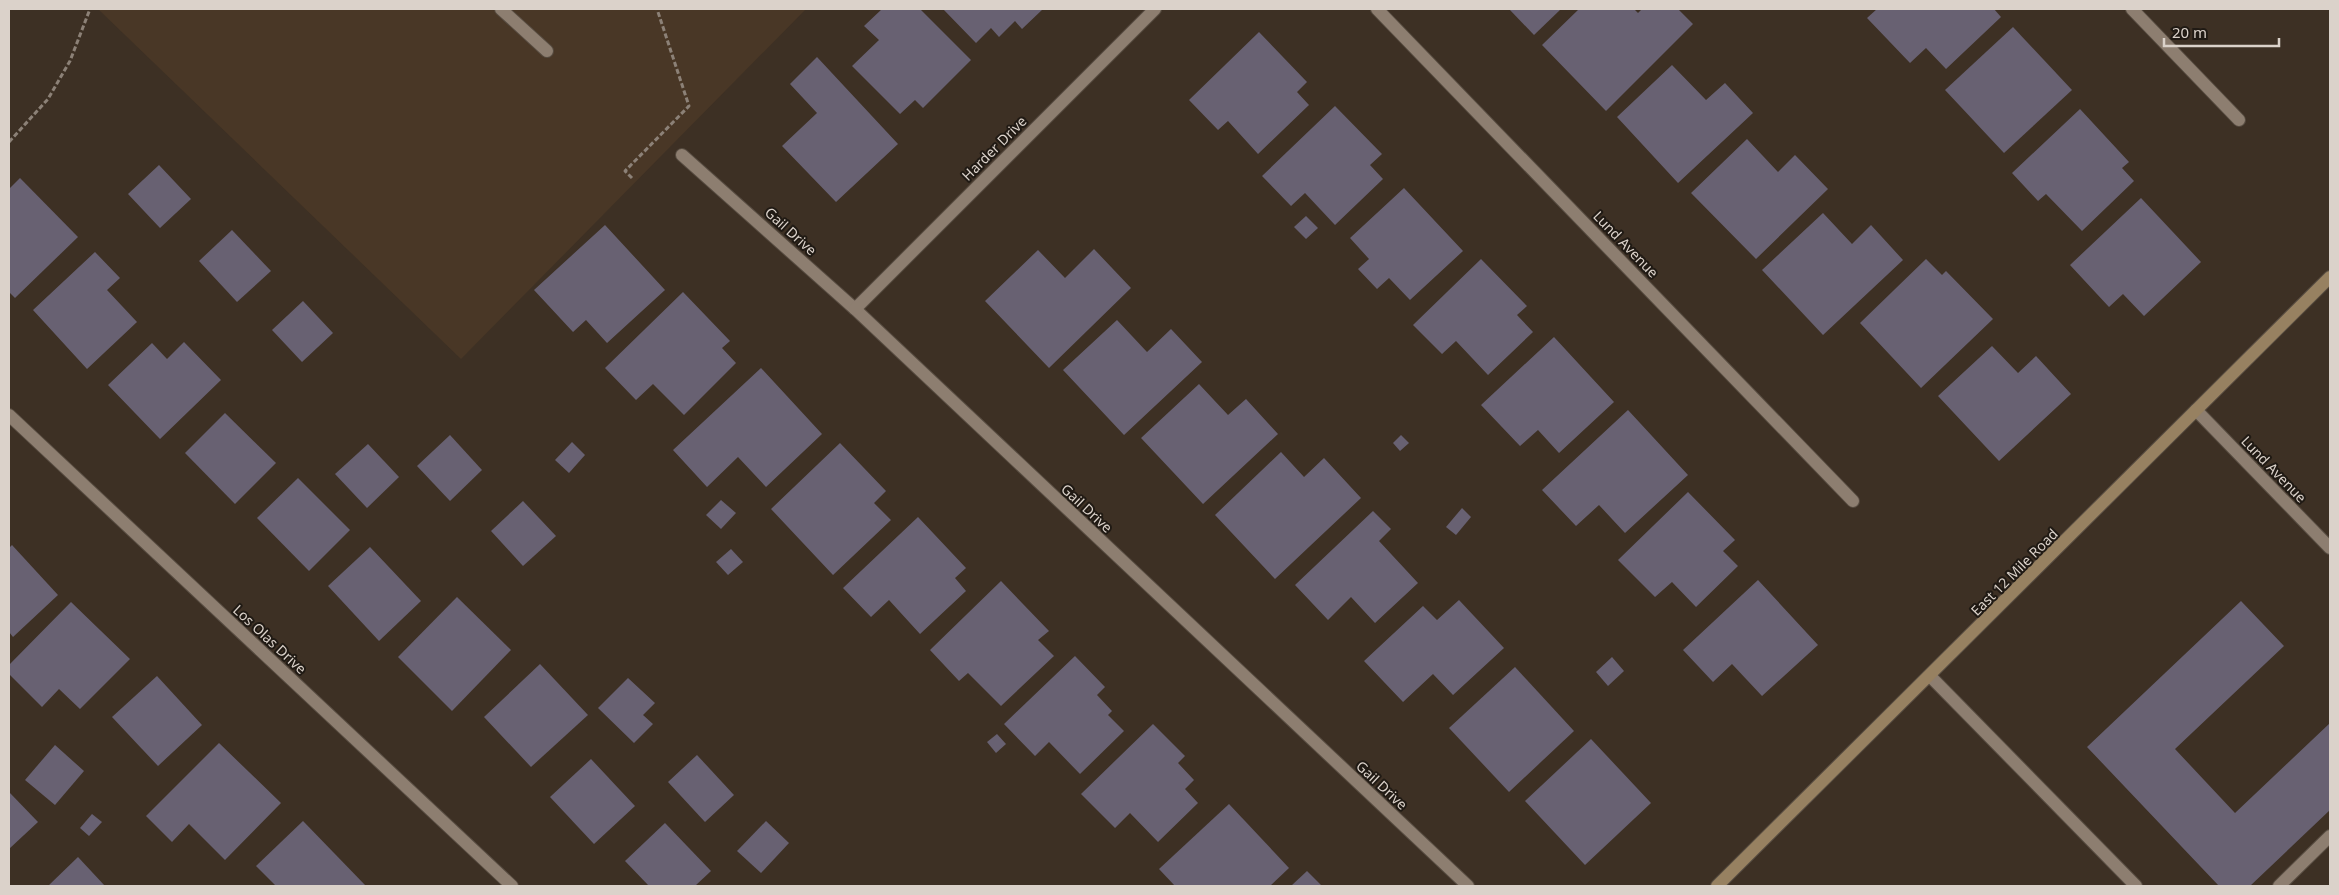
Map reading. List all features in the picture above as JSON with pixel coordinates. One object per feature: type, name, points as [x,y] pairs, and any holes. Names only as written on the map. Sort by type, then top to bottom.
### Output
[{"type":"main road","name":"East 12 Mile Road","points":[[1717,886],[2330,277]]},
{"type":"street","points":[[501,9],[547,51]]},
{"type":"street","name":"Harder Drive","points":[[855,309],[1155,9]]},
{"type":"street","name":"Lund Avenue","points":[[1377,9],[1853,501]]},
{"type":"street","points":[[2132,9],[2239,120]]},
{"type":"street","name":"Gail Drive","points":[[682,155],[855,309],[1468,886]]},
{"type":"street","name":"Lund Avenue","points":[[2196,410],[2330,548]]},
{"type":"street","name":"Los Olas Drive","points":[[9,415],[512,886]]},
{"type":"street","points":[[1930,676],[2136,886]]},
{"type":"street","points":[[2279,886],[2330,836]]},
{"type":"path","points":[[9,142],[48,99],[70,61],[90,9]]},
{"type":"path","points":[[632,178],[625,171],[690,106],[657,9]]},
{"type":"shaded area","points":[[98,9],[806,9],[461,359]]},
{"type":"building","points":[[882,9],[920,9],[971,60],[923,108],[915,100],[900,114],[852,66],[879,40],[864,26]]},
{"type":"building","points":[[943,9],[1043,9],[1022,29],[1015,21],[999,37],[991,28],[976,43]]},
{"type":"building","points":[[1509,9],[1561,9],[1534,35]]},
{"type":"building","points":[[1579,9],[1634,9],[1638,13],[1642,9],[1678,9],[1693,24],[1606,111],[1542,45]]},
{"type":"building","points":[[1877,9],[1994,9],[2001,17],[1946,69],[1926,48],[1910,63],[1867,18]]},
{"type":"building","points":[[2013,27],[2072,90],[2004,153],[1945,90]]},
{"type":"building","points":[[1259,32],[1307,82],[1297,92],[1309,105],[1258,154],[1228,121],[1218,130],[1189,100]]},
{"type":"building","points":[[817,57],[898,144],[836,202],[782,146],[817,113],[790,84]]},
{"type":"building","points":[[1672,65],[1706,100],[1725,83],[1753,113],[1678,183],[1617,117]]},
{"type":"building","points":[[1335,106],[1382,154],[1370,165],[1383,179],[1335,225],[1305,193],[1291,206],[1262,176]]},
{"type":"building","points":[[2080,109],[2129,162],[2122,168],[2134,181],[2082,231],[2046,194],[2038,201],[2012,173]]},
{"type":"building","points":[[1747,139],[1778,172],[1795,155],[1828,189],[1756,259],[1691,193]]},
{"type":"building","points":[[159,165],[191,199],[160,228],[128,194]]},
{"type":"building","points":[[20,178],[78,237],[15,298],[9,292],[9,189]]},
{"type":"building","points":[[1404,188],[1463,251],[1410,300],[1389,278],[1377,289],[1358,269],[1369,259],[1350,238]]},
{"type":"building","points":[[2141,198],[2201,262],[2144,316],[2123,294],[2109,307],[2070,265]]},
{"type":"building","points":[[1823,213],[1852,244],[1871,225],[1903,260],[1823,335],[1762,270]]},
{"type":"building","points":[[1306,216],[1318,228],[1306,239],[1294,227]]},
{"type":"building","points":[[605,225],[665,290],[607,343],[586,320],[573,332],[534,290]]},
{"type":"building","points":[[232,230],[271,271],[237,302],[199,261]]},
{"type":"building","points":[[1094,249],[1131,288],[1049,368],[985,301],[1038,250],[1065,278]]},
{"type":"building","points":[[95,252],[120,278],[107,290],[137,322],[87,369],[33,310]]},
{"type":"building","points":[[1481,259],[1527,306],[1517,315],[1533,332],[1488,375],[1456,341],[1442,354],[1413,325]]},
{"type":"building","points":[[1926,259],[1942,275],[1946,271],[1993,319],[1921,388],[1860,323]]},
{"type":"building","points":[[683,292],[730,341],[722,348],[736,363],[684,415],[653,384],[636,400],[605,368]]},
{"type":"building","points":[[303,301],[333,333],[302,362],[272,330]]},
{"type":"building","points":[[1117,320],[1147,352],[1171,329],[1202,362],[1124,435],[1063,370]]},
{"type":"building","points":[[1554,337],[1614,402],[1559,453],[1538,430],[1520,446],[1481,405]]},
{"type":"building","points":[[184,342],[221,380],[160,439],[108,385],[152,343],[167,359]]},
{"type":"building","points":[[1992,346],[2018,373],[2036,356],[2071,394],[1999,461],[1938,396]]},
{"type":"building","points":[[761,368],[822,434],[766,487],[738,457],[707,487],[673,450]]},
{"type":"building","points":[[1199,384],[1228,415],[1246,399],[1278,434],[1203,504],[1141,438]]},
{"type":"building","points":[[1628,410],[1688,475],[1625,533],[1599,505],[1576,526],[1542,490]]},
{"type":"building","points":[[225,413],[276,463],[235,504],[185,453]]},
{"type":"building","points":[[450,435],[482,470],[450,501],[417,466]]},
{"type":"building","points":[[1401,435],[1409,443],[1400,451],[1393,443]]},
{"type":"building","points":[[572,442],[585,455],[569,473],[555,460]]},
{"type":"building","points":[[840,443],[886,491],[874,503],[891,520],[833,575],[771,509]]},
{"type":"building","points":[[368,444],[399,477],[367,508],[335,474]]},
{"type":"building","points":[[1281,452],[1304,477],[1324,458],[1361,498],[1275,579],[1215,515]]},
{"type":"building","points":[[298,478],[350,530],[309,571],[257,518]]},
{"type":"building","points":[[1688,492],[1735,540],[1723,551],[1738,566],[1696,607],[1672,582],[1655,597],[1618,560]]},
{"type":"building","points":[[721,500],[736,513],[721,529],[706,515]]},
{"type":"building","points":[[523,501],[556,536],[523,566],[491,531]]},
{"type":"building","points":[[1462,508],[1471,517],[1456,535],[1446,527]]},
{"type":"building","points":[[1373,511],[1391,529],[1379,541],[1418,583],[1375,623],[1351,597],[1328,620],[1295,585]]},
{"type":"building","points":[[918,517],[966,568],[955,578],[966,591],[920,634],[889,600],[871,617],[843,588]]},
{"type":"building","points":[[12,545],[58,595],[13,637],[9,632],[9,548]]},
{"type":"building","points":[[370,547],[421,601],[379,641],[328,586]]},
{"type":"building","points":[[731,549],[743,562],[728,575],[716,562]]},
{"type":"building","points":[[1758,580],[1818,645],[1762,696],[1732,664],[1713,682],[1683,650]]},
{"type":"building","points":[[1001,581],[1049,631],[1038,640],[1054,656],[1001,706],[968,673],[959,681],[930,650]]},
{"type":"building","points":[[457,597],[511,650],[452,711],[398,657]]},
{"type":"building","points":[[1459,600],[1504,648],[1453,695],[1433,674],[1403,702],[1364,661],[1423,606],[1437,620]]},
{"type":"building","points":[[2241,601],[2284,646],[2175,749],[2235,813],[2330,723],[2330,810],[2250,886],[2219,886],[2087,747]]},
{"type":"building","points":[[71,602],[130,659],[80,709],[59,689],[42,707],[9,674],[9,665]]},
{"type":"building","points":[[1075,656],[1105,687],[1097,695],[1112,711],[1108,715],[1124,731],[1080,774],[1049,742],[1035,756],[1004,724]]},
{"type":"building","points":[[1612,657],[1624,671],[1608,686],[1596,672]]},
{"type":"building","points":[[540,664],[588,715],[531,767],[484,717]]},
{"type":"building","points":[[1515,667],[1574,731],[1509,792],[1449,728]]},
{"type":"building","points":[[157,676],[202,725],[158,766],[112,717]]},
{"type":"building","points":[[628,678],[655,703],[643,715],[653,724],[634,743],[598,708]]},
{"type":"building","points":[[1153,724],[1185,756],[1178,763],[1194,780],[1185,789],[1198,803],[1158,842],[1130,813],[1115,828],[1081,794]]},
{"type":"building","points":[[997,734],[1006,744],[996,753],[987,742]]},
{"type":"building","points":[[1591,739],[1651,803],[1585,865],[1525,801]]},
{"type":"building","points":[[219,743],[281,803],[225,860],[189,824],[172,842],[146,816]]},
{"type":"building","points":[[55,745],[84,771],[55,805],[25,780]]},
{"type":"building","points":[[697,755],[734,795],[705,822],[668,782]]},
{"type":"building","points":[[591,759],[635,806],[594,844],[550,797]]},
{"type":"building","points":[[9,794],[38,822],[9,849]]},
{"type":"building","points":[[1229,804],[1289,868],[1270,886],[1175,886],[1159,869]]},
{"type":"building","points":[[92,814],[102,822],[89,836],[80,828]]},
{"type":"building","points":[[303,821],[366,886],[276,886],[256,866]]},
{"type":"building","points":[[766,821],[789,843],[761,873],[737,851]]},
{"type":"building","points":[[665,823],[711,871],[695,886],[649,886],[625,861]]},
{"type":"building","points":[[78,857],[105,886],[48,886]]},
{"type":"building","points":[[1307,871],[1322,886],[1291,886]]}]
